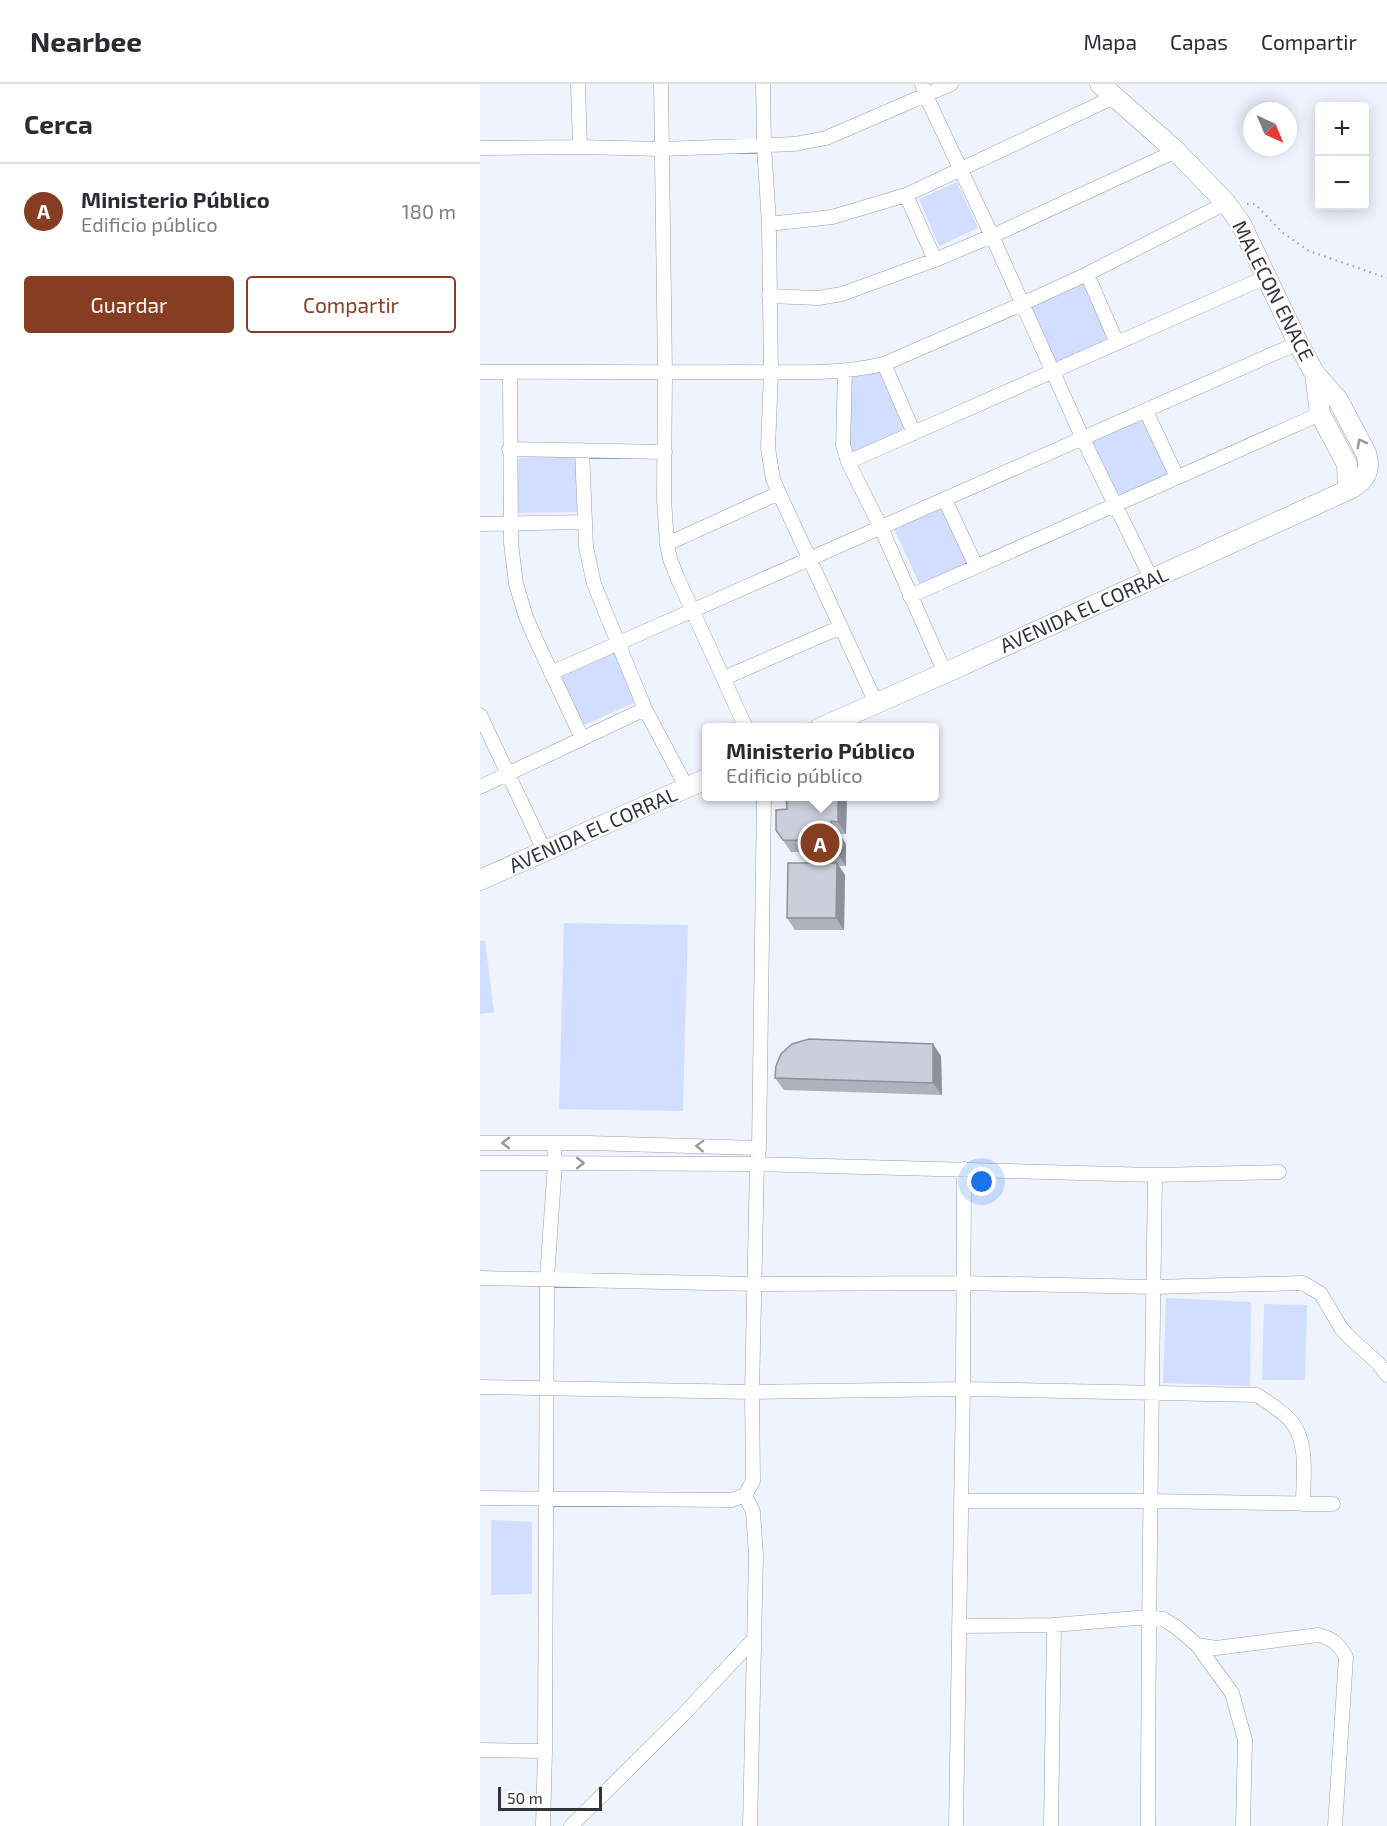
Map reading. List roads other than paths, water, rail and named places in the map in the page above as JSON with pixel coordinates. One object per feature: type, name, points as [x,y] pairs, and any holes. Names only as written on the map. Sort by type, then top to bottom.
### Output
[{"type":"street","points":[[578,84],[580,147]]},
{"type":"street","points":[[661,84],[665,373],[664,499],[667,544],[670,559],[744,723]]},
{"type":"street","points":[[763,84],[769,224],[771,372],[768,448],[773,479],[876,703]]},
{"type":"street","points":[[480,148],[661,149],[795,144],[826,138],[924,90],[951,84]]},
{"type":"street","points":[[924,90],[1083,439],[1152,580]]},
{"type":"street","points":[[769,224],[832,217],[906,195],[961,170],[1107,91]]},
{"type":"street","name":"MALECON ENACE","points":[[1107,91],[1176,151],[1226,203],[1241,224],[1298,343],[1315,374],[1338,400],[1366,453],[1369,470],[1358,485],[1348,490],[1347,464],[1320,414],[1315,374]]},
{"type":"street","points":[[769,296],[818,298],[842,294],[935,260],[992,236],[1176,151]]},
{"type":"street","points":[[906,195],[935,260]]},
{"type":"street","points":[[480,372],[845,371],[884,364],[1087,274],[1226,203]]},
{"type":"street","points":[[1087,274],[1117,344]]},
{"type":"street","points":[[848,462],[1266,277]]},
{"type":"street","points":[[551,674],[1298,343]]},
{"type":"street","points":[[884,364],[914,433]]},
{"type":"street","points":[[845,371],[843,446],[848,462],[881,528],[945,673]]},
{"type":"street","points":[[510,372],[509,450],[512,555],[518,592],[526,617],[582,738]]},
{"type":"street","points":[[1146,411],[1177,477]]},
{"type":"street","points":[[910,596],[1320,414]]},
{"type":"street","points":[[509,450],[664,452]]},
{"type":"street","points":[[582,450],[584,522],[588,564],[594,584],[645,709],[687,788]]},
{"type":"street","name":"AVENIDA EL CORRAL","points":[[831,723],[1348,490]]},
{"type":"street","points":[[667,544],[779,493]]},
{"type":"street","points":[[945,500],[976,566]]},
{"type":"street","points":[[480,524],[584,522]]},
{"type":"street","points":[[724,678],[841,627]]},
{"type":"street","points":[[480,787],[645,709]]},
{"type":"street","points":[[480,715],[545,852]]},
{"type":"street","name":"AVENIDA EL CORRAL","points":[[480,880],[702,781]]},
{"type":"street","points":[[480,1498],[732,1500],[745,1495],[753,1481],[752,1392],[759,1148],[764,801]]},
{"type":"street","points":[[480,1143],[588,1143],[759,1148]]},
{"type":"street","points":[[543,1826],[547,1278],[555,1163],[554,1143]]},
{"type":"street","points":[[480,1163],[757,1164],[1155,1175],[1280,1172]]},
{"type":"street","points":[[956,1826],[962,1502],[964,1169]]},
{"type":"street","points":[[1148,1826],[1148,1617],[1155,1175]]},
{"type":"street","points":[[480,1278],[754,1284],[963,1283],[1154,1287],[1303,1283],[1321,1294],[1341,1328],[1387,1374]]},
{"type":"street","points":[[480,1387],[752,1392],[963,1389],[1257,1395],[1291,1422],[1301,1440],[1303,1504]]},
{"type":"street","points":[[745,1495],[754,1520],[756,1555],[750,1826]]},
{"type":"street","points":[[962,1502],[1151,1501],[1333,1504]]},
{"type":"street","points":[[960,1626],[1054,1625],[1148,1617],[1163,1619],[1176,1627],[1197,1646],[1232,1693],[1245,1740],[1243,1826]]},
{"type":"street","points":[[1052,1826],[1054,1625]]},
{"type":"street","points":[[1197,1646],[1216,1648],[1318,1635],[1331,1638],[1341,1647],[1346,1657],[1335,1826]]},
{"type":"street","points":[[571,1826],[681,1717],[754,1639]]},
{"type":"street","points":[[480,1750],[545,1751]]},
{"type":"place","name":"Ministerio Público","points":[[820,843]]}]
